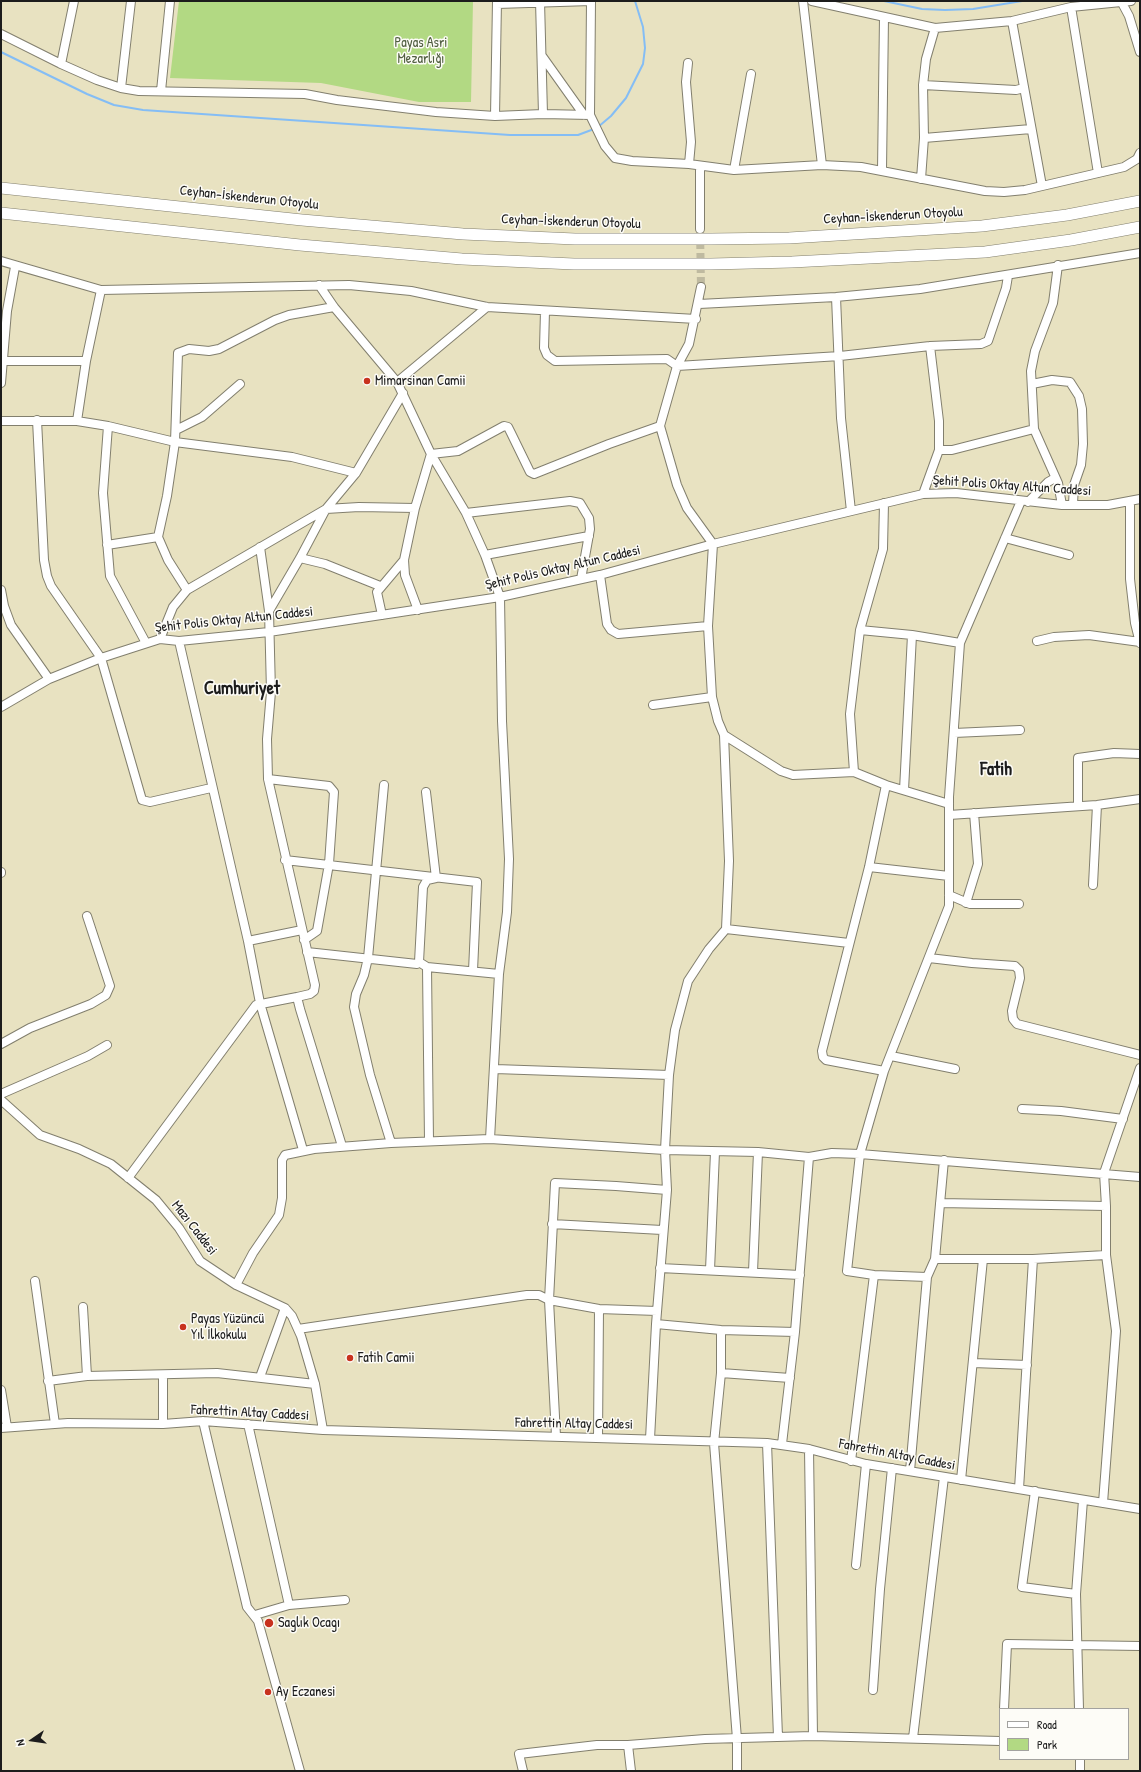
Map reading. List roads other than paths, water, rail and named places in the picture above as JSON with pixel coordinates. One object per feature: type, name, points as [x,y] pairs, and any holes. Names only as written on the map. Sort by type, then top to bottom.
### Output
[{"type":"highway","name":"Ceyhan-İskenderun Otoyolu","points":[[1,188],[463,234],[583,239],[711,240],[789,238],[982,226],[1067,215],[1140,201]]},
{"type":"highway","points":[[1,213],[300,245],[462,259],[574,264],[718,264],[985,252],[1071,240],[1140,227]]},
{"type":"street","points":[[61,64],[74,1]]},
{"type":"street","points":[[121,88],[131,1]]},
{"type":"street","points":[[161,90],[170,1]]},
{"type":"street","points":[[495,116],[497,3],[591,1],[589,118]]},
{"type":"street","points":[[803,1],[822,165]]},
{"type":"street","points":[[812,1],[935,28],[1012,20],[1071,7],[1132,1]]},
{"type":"street","points":[[540,2],[543,114]]},
{"type":"street","points":[[1121,2],[1129,16],[1140,52]]},
{"type":"street","points":[[1071,7],[1098,173]]},
{"type":"street","points":[[882,170],[884,17]]},
{"type":"street","points":[[1012,20],[1042,186]]},
{"type":"street","points":[[921,179],[924,138],[923,85],[926,59],[935,28]]},
{"type":"street","points":[[1,34],[61,64],[121,88],[139,91],[161,90],[305,94],[337,100],[436,112],[495,116],[543,114],[589,118]]},
{"type":"street","points":[[542,56],[589,118],[615,158],[632,161],[689,164],[734,170],[822,165],[861,167],[985,191],[1004,192],[1042,186],[1124,167],[1137,159],[1140,153]]},
{"type":"street","points":[[688,63],[686,82],[692,142],[689,164]]},
{"type":"street","points":[[734,170],[751,74]]},
{"type":"street","points":[[923,85],[1016,90],[1024,88]]},
{"type":"street","points":[[924,138],[1031,129]]},
{"type":"street","points":[[700,166],[700,229]]},
{"type":"street","points":[[699,304],[836,297],[920,289],[1008,276],[1058,265],[1140,253]]},
{"type":"street","points":[[1,261],[15,267],[101,290],[319,285],[395,289],[487,307],[696,319]]},
{"type":"street","points":[[1058,265],[1053,303],[1031,371],[1034,429],[1058,483],[1062,505]]},
{"type":"street","points":[[1,383],[7,311],[15,267]]},
{"type":"street","points":[[545,311],[544,348],[547,355],[555,361],[668,359],[677,366],[840,356],[930,346],[980,344],[988,341],[1006,288],[1008,276]]},
{"type":"street","points":[[319,285],[334,307],[397,382],[431,454],[466,513],[485,555],[500,597],[502,720],[509,859],[507,912],[499,974],[490,1139]]},
{"type":"street","points":[[650,1439],[662,1230],[667,1190],[665,1150],[669,1075],[675,1030],[688,981],[709,949],[726,929],[729,861],[724,735],[712,697],[708,626],[714,544],[685,502],[677,485],[660,426],[677,366],[689,344],[696,319],[701,287]]},
{"type":"street","points":[[77,420],[86,361],[101,290]]},
{"type":"street","points":[[836,297],[840,356],[841,418],[851,511]]},
{"type":"street","points":[[187,590],[168,560],[158,537],[167,496],[175,442],[178,353],[189,349],[209,351],[219,349],[275,320],[290,315],[334,307]]},
{"type":"street","points":[[397,382],[487,307]]},
{"type":"street","points":[[923,494],[939,450],[939,421],[930,346]]},
{"type":"street","points":[[3,361],[86,361]]},
{"type":"street","points":[[1032,384],[1052,380],[1070,382],[1079,396],[1082,409],[1083,444],[1081,465],[1074,485],[1073,504]]},
{"type":"street","points":[[176,430],[202,417],[240,384]]},
{"type":"street","points":[[269,611],[300,558],[326,509],[356,473],[403,393]]},
{"type":"street","points":[[37,420],[44,560],[47,576],[51,586],[101,658],[142,800],[150,802],[211,788]]},
{"type":"street","points":[[1,421],[77,420],[175,442],[292,457],[356,473]]},
{"type":"street","points":[[108,426],[103,493],[110,576],[146,643]]},
{"type":"street","points":[[431,454],[458,451],[504,426],[508,427],[530,472],[534,474],[608,444],[660,426]]},
{"type":"street","points":[[939,450],[952,450],[1034,429]]},
{"type":"street","points":[[418,610],[406,575],[404,560],[414,508],[431,454]]},
{"type":"street","points":[[928,1277],[850,1273],[846,1268],[860,1154],[884,1071],[930,958],[949,906],[949,804],[960,643],[1005,538],[1024,502],[1055,478]]},
{"type":"street","name":"Şehit Polis Oktay Altun Caddesi","points":[[1,708],[49,679],[101,658],[160,639],[179,641],[269,632],[500,597],[600,575],[714,544],[923,494],[956,493],[1024,502],[1062,505],[1108,505],[1140,499]]},
{"type":"street","points":[[466,513],[570,501],[580,503],[590,518],[589,536],[581,579]]},
{"type":"street","points":[[1037,641],[1089,635],[1140,642],[1135,622],[1130,579],[1130,501]]},
{"type":"street","points":[[854,772],[850,714],[860,630],[883,549],[884,503]]},
{"type":"street","points":[[160,639],[173,607],[187,590],[326,509],[359,507],[414,508]]},
{"type":"street","points":[[485,555],[589,536]]},
{"type":"street","points":[[108,545],[158,537]]},
{"type":"street","points":[[1005,538],[1069,555]]},
{"type":"street","points":[[128,1178],[256,1005],[310,994],[314,991],[307,952],[285,860],[268,779],[267,739],[271,692],[269,611],[260,547]]},
{"type":"street","points":[[300,558],[324,564],[380,586]]},
{"type":"street","points":[[382,615],[377,592],[380,586],[404,560]]},
{"type":"street","points":[[600,575],[607,624],[611,630],[618,634],[708,626]]},
{"type":"street","points":[[1,590],[3,606],[11,625],[49,679]]},
{"type":"street","points":[[860,630],[912,635],[960,643]]},
{"type":"street","points":[[904,790],[912,635]]},
{"type":"street","points":[[179,641],[211,788],[248,941],[260,1003],[303,1150]]},
{"type":"street","points":[[653,705],[712,697]]},
{"type":"street","points":[[954,733],[1020,730]]},
{"type":"street","points":[[724,735],[781,771],[793,775],[854,772],[886,785],[949,804]]},
{"type":"street","points":[[1078,806],[1078,758],[1114,753],[1140,754]]},
{"type":"street","points":[[268,779],[329,786],[333,789],[334,795],[329,864],[317,931],[304,940]]},
{"type":"street","points":[[384,785],[368,958],[364,975],[356,994],[354,1007],[370,1075],[391,1143]]},
{"type":"street","points":[[884,1071],[826,1060],[822,1051],[869,867],[886,785]]},
{"type":"street","points":[[426,792],[436,878]]},
{"type":"street","points":[[949,815],[1097,805],[1140,799]]},
{"type":"street","points":[[1093,885],[1097,805]]},
{"type":"street","points":[[966,903],[978,864],[974,813]]},
{"type":"street","points":[[285,860],[377,869],[436,878],[478,882],[473,971]]},
{"type":"street","points":[[869,867],[949,876]]},
{"type":"street","points":[[419,962],[423,887],[427,880],[436,878]]},
{"type":"street","points":[[949,895],[970,904],[1019,904]]},
{"type":"street","points":[[1,1044],[30,1028],[91,1004],[106,995],[110,986],[87,916]]},
{"type":"street","points":[[726,929],[849,943]]},
{"type":"street","points":[[248,941],[302,930]]},
{"type":"street","points":[[307,952],[417,964],[419,962],[427,967],[499,974]]},
{"type":"street","points":[[930,958],[1015,966],[1019,970],[1020,978],[1012,1011],[1013,1019],[1016,1024],[1140,1055]]},
{"type":"street","points":[[427,967],[429,1141]]},
{"type":"street","points":[[297,997],[306,1032],[342,1146]]},
{"type":"street","points":[[1,1094],[88,1056],[107,1045]]},
{"type":"street","points":[[891,1056],[955,1069]]},
{"type":"street","points":[[1103,1503],[1116,1331],[1106,1255],[1104,1173],[1140,1068]]},
{"type":"street","points":[[495,1069],[669,1075]]},
{"type":"street","points":[[1,1112],[4,1102]]},
{"type":"street","name":"Mazı Caddesi","points":[[4,1102],[30,1128],[40,1135],[79,1149],[111,1164],[156,1200],[179,1228],[200,1261],[236,1285],[285,1308]]},
{"type":"street","points":[[1022,1109],[1061,1111],[1123,1119]]},
{"type":"street","points":[[236,1285],[253,1253],[279,1215],[282,1198],[282,1160],[285,1155],[303,1150],[391,1143],[490,1139],[665,1150],[758,1152],[808,1157],[832,1153],[860,1154],[1140,1177]]},
{"type":"street","points":[[710,1270],[715,1152]]},
{"type":"street","points":[[753,1272],[758,1152]]},
{"type":"street","points":[[782,1444],[795,1332],[808,1157]]},
{"type":"street","points":[[910,1471],[928,1277],[934,1260],[944,1160]]},
{"type":"street","points":[[556,1436],[549,1300],[555,1184],[616,1186],[667,1190]]},
{"type":"street","points":[[940,1203],[1106,1206]]},
{"type":"street","points":[[552,1224],[662,1230]]},
{"type":"street","points":[[934,1260],[1033,1259],[1106,1255]]},
{"type":"street","points":[[961,1480],[983,1259]]},
{"type":"street","points":[[1019,1489],[1033,1259]]},
{"type":"street","points":[[660,1268],[800,1275]]},
{"type":"street","points":[[851,1461],[874,1275]]},
{"type":"street","points":[[34,1281],[55,1424]]},
{"type":"street","points":[[298,1329],[527,1295],[539,1295],[549,1300],[599,1308],[657,1312]]},
{"type":"street","points":[[83,1307],[87,1376]]},
{"type":"street","points":[[260,1377],[285,1308],[292,1316],[298,1329],[315,1384],[323,1430]]},
{"type":"street","points":[[598,1438],[599,1308]]},
{"type":"street","points":[[656,1324],[722,1330],[795,1332]]},
{"type":"street","points":[[722,1330],[721,1373],[714,1443],[737,1739],[737,1771]]},
{"type":"street","points":[[973,1362],[1027,1365]]},
{"type":"street","points":[[48,1381],[87,1376],[216,1373],[315,1384]]},
{"type":"street","points":[[721,1373],[790,1378]]},
{"type":"street","points":[[163,1375],[163,1424]]},
{"type":"street","points":[[1,1390],[4,1427]]},
{"type":"street","points":[[203,1421],[247,1607],[250,1613],[255,1615],[258,1621],[300,1771]]},
{"type":"street","name":"Fahrettin Altay Caddesi","points":[[4,1427],[55,1424],[163,1424],[203,1421],[323,1430],[782,1444],[809,1449],[866,1464],[1140,1509]]},
{"type":"street","points":[[248,1424],[289,1605]]},
{"type":"street","points":[[767,1443],[778,1737]]},
{"type":"street","points":[[809,1449],[814,1736]]},
{"type":"street","points":[[856,1565],[866,1464]]},
{"type":"street","points":[[873,1690],[878,1604],[892,1468]]},
{"type":"street","points":[[913,1738],[944,1477]]},
{"type":"street","points":[[1035,1492],[1022,1587],[1076,1594]]},
{"type":"street","points":[[1079,1708],[1076,1645],[1076,1594],[1083,1500]]},
{"type":"street","points":[[255,1615],[289,1605],[345,1600]]},
{"type":"street","points":[[1004,1708],[1007,1644],[1140,1646]]},
{"type":"street","points":[[523,1771],[519,1754],[597,1745],[628,1745],[705,1739],[814,1736],[999,1741]]},
{"type":"street","points":[[628,1745],[631,1771]]},
{"type":"street","points":[[1080,1760],[1080,1771]]},
{"type":"waterway","points":[[598,127],[611,116],[626,98],[643,64],[645,48],[643,27],[635,1]]},
{"type":"waterway","points":[[884,1],[922,9],[945,10],[973,9],[1022,1]]},
{"type":"waterway","points":[[1,52],[87,94],[114,105],[143,110],[510,135],[578,135],[594,129]]},
{"type":"tunnel","points":[[700,229],[701,287]]},
{"type":"place","name":"Mimarsinan Camii","points":[[367,381]]},
{"type":"place","name":"Payas Yüzüncü Yıl İlkokulu","points":[[183,1327]]},
{"type":"place","name":"Fatih Camii","points":[[350,1358]]},
{"type":"place","name":"Saglık Ocagı","points":[[269,1623]]},
{"type":"place","name":"Ay Eczanesi","points":[[268,1692]]},
{"type":"district","name":"Cumhuriyet","points":[[242,689]]},
{"type":"district","name":"Fatih","points":[[996,770]]},
{"type":"park label","name":"Payas Asri Mezarlığı","points":[[421,52]]}]
